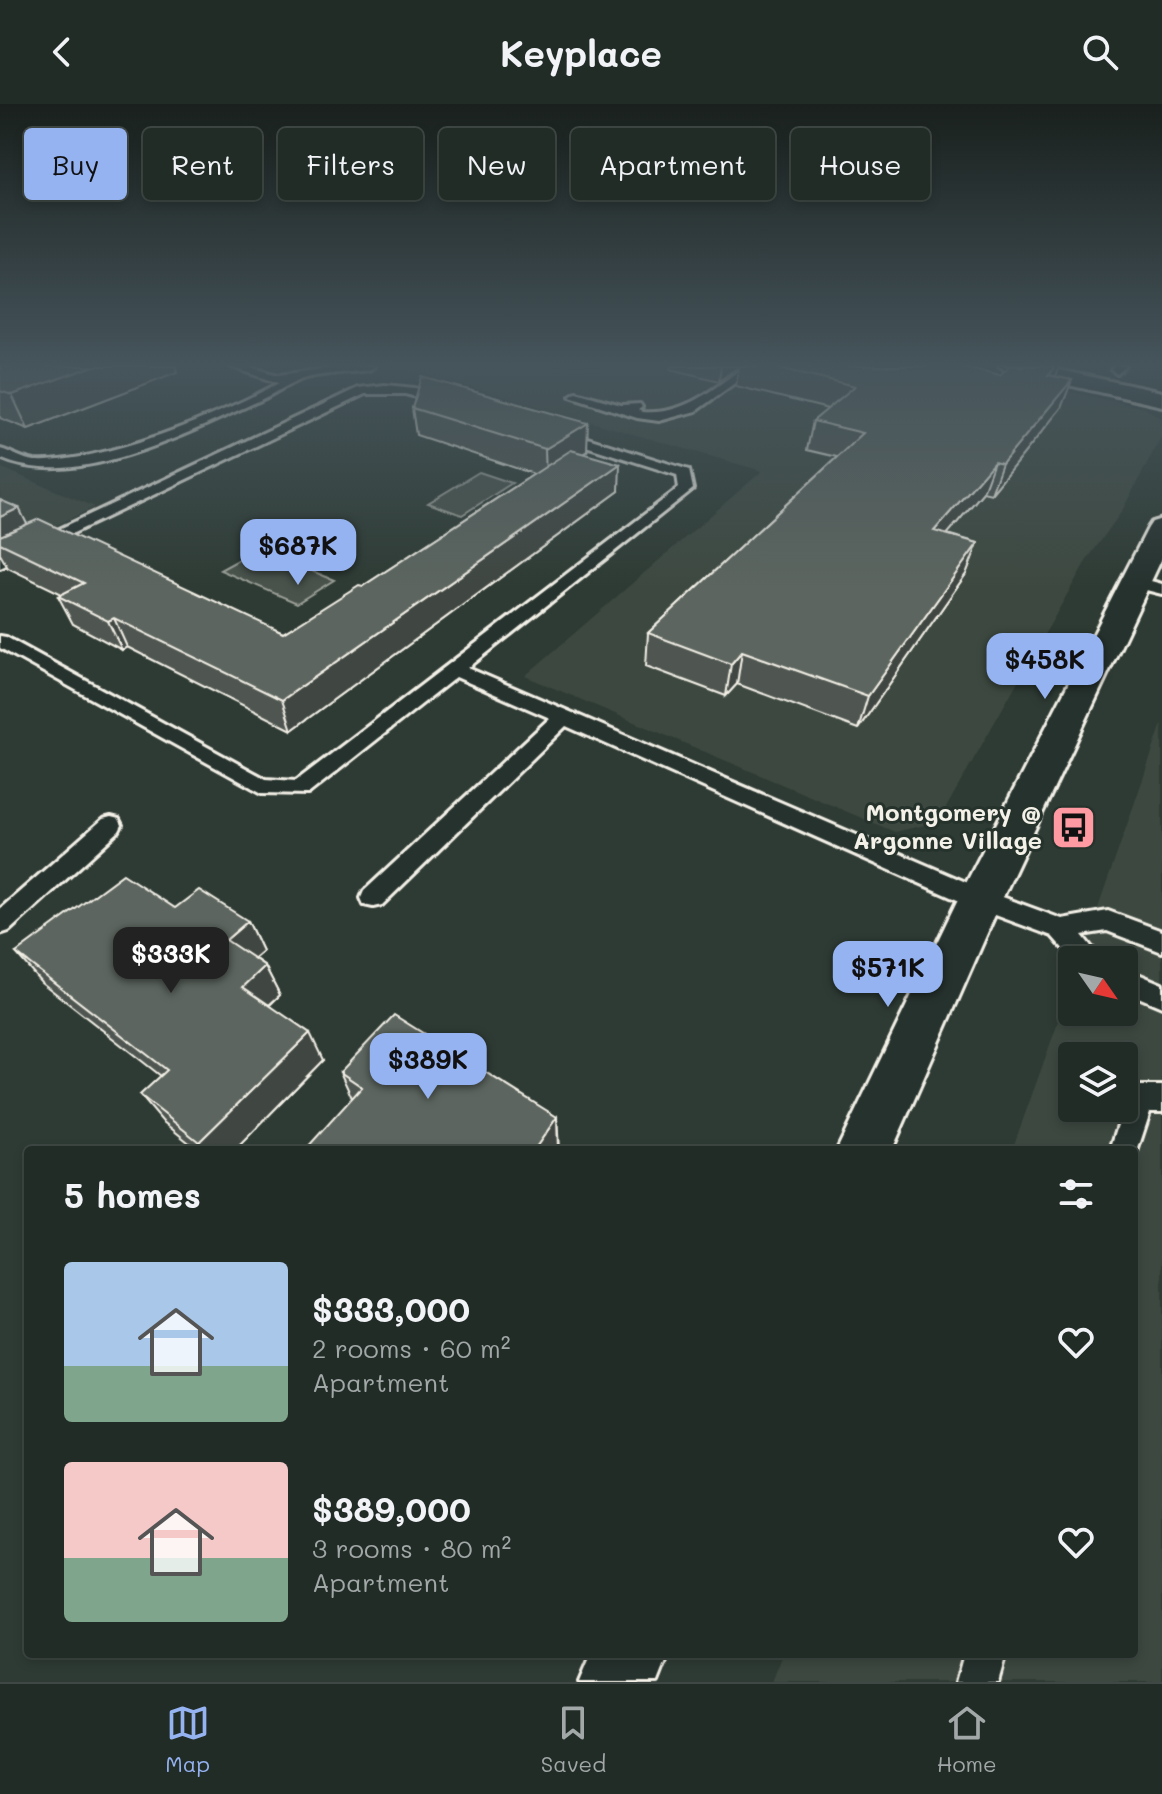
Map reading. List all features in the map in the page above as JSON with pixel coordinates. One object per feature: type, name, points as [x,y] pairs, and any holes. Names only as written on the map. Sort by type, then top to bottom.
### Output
[{"type":"main road","points":[[866,1146],[980,899],[1149,586],[1162,528]]},
{"type":"main road","points":[[618,1682],[629,1658]]},
{"type":"lane","points":[[0,453],[32,465],[81,460],[154,440]]},
{"type":"lane","points":[[0,563],[260,440]]},
{"type":"lane","points":[[0,641],[262,786],[300,789],[686,489],[684,473],[578,440]]},
{"type":"lane","points":[[456,670],[980,899],[1061,929],[1076,946]]},
{"type":"lane","points":[[373,898],[563,717]]},
{"type":"lane","points":[[0,924],[111,825]]},
{"type":"lane","points":[[1061,929],[1108,921],[1162,942]]},
{"type":"lane","points":[[1138,985],[1162,996]]},
{"type":"lane","points":[[1126,1146],[1139,1099],[1162,1099]]},
{"type":"lane","points":[[977,1682],[984,1658]]},
{"type":"shaded area","points":[[653,440],[1160,440],[1122,511],[1085,563],[938,822],[895,832],[525,676],[762,471]]},
{"type":"shaded area","points":[[0,467],[95,507],[0,552]]},
{"type":"shaded area","points":[[479,472],[512,483],[462,515],[428,503]]},
{"type":"shaded area","points":[[258,549],[334,580],[297,603],[220,570]]},
{"type":"shaded area","points":[[1162,724],[1162,1682],[772,1682],[781,1658],[1138,1658],[1138,1146],[1013,1146],[1058,1023],[1058,1026],[1138,1026],[1138,946],[1085,946]]},
{"type":"building","points":[[515,440],[560,440],[545,449]]},
{"type":"building","points":[[856,440],[1022,440],[1002,464],[994,462],[934,531],[978,543],[868,696],[742,651],[731,664],[648,633]]},
{"type":"building","points":[[571,450],[620,464],[282,700],[114,618],[108,621],[58,596],[84,583],[0,543],[0,536],[39,519],[283,633],[359,585],[363,586]]},
{"type":"building","points":[[0,500],[19,508],[0,517]]},
{"type":"building","points":[[123,874],[175,908],[199,890],[248,921],[226,940],[265,966],[243,987],[310,1033],[199,1142],[140,1095],[167,1070],[16,953]]},
{"type":"building","points":[[394,1015],[557,1117],[537,1146],[309,1146],[362,1087],[340,1072]]},
{"type":"place","name":"Montgomery @ Argonne Village","points":[[1073,827]]}]
